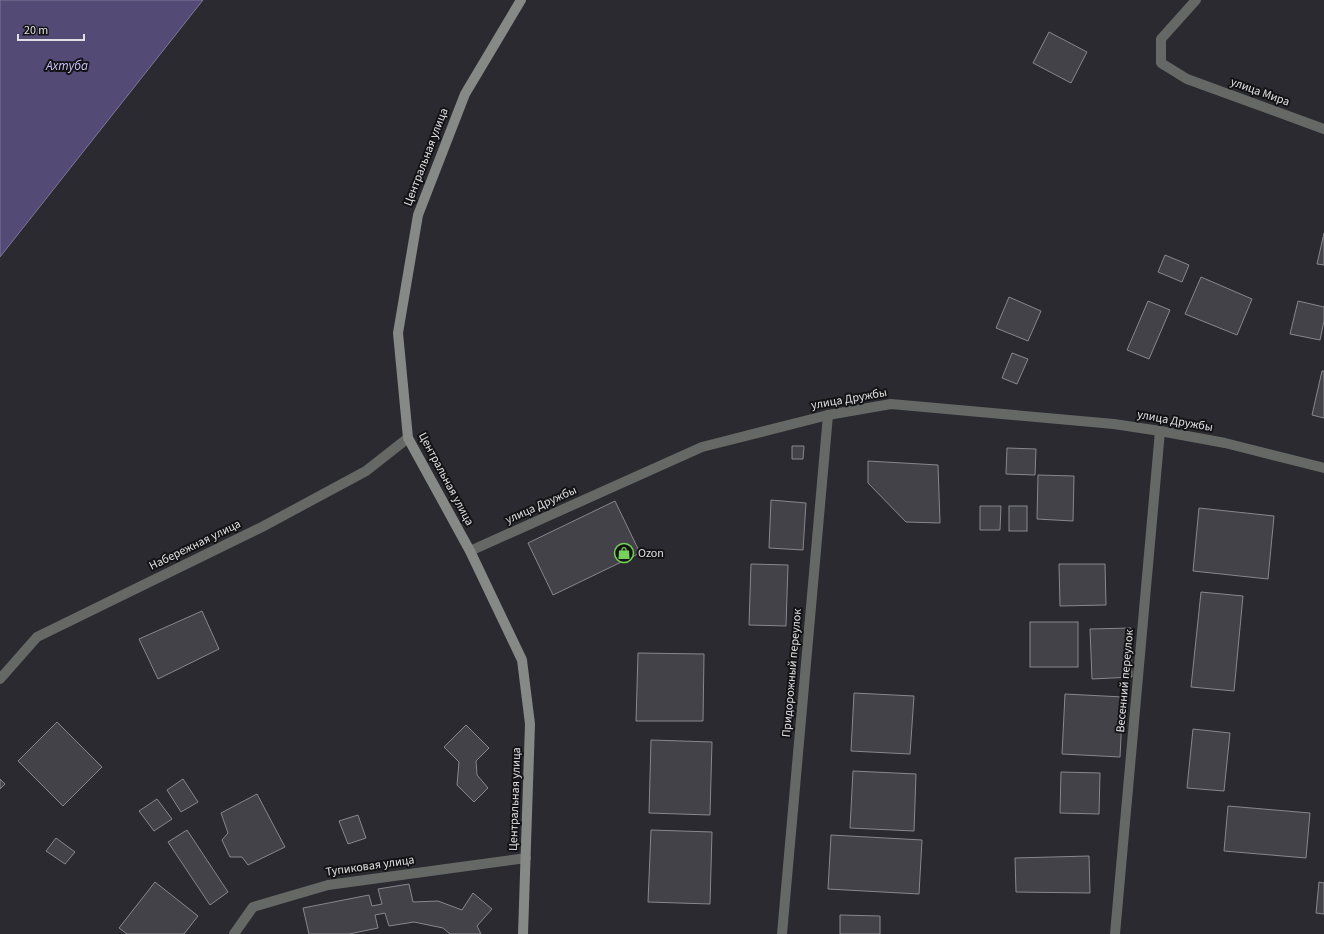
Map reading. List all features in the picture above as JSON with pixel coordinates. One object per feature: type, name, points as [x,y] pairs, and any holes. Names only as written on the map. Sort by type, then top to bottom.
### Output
[{"type":"street","name":"Центральная улица","points":[[521,0],[465,94],[418,215],[398,333],[408,438],[470,551],[522,660],[530,724],[523,934]]},
{"type":"street","name":"улица Мира","points":[[1196,0],[1161,39],[1161,64],[1187,79],[1324,129]]},
{"type":"street","name":"улица Дружбы","points":[[470,551],[702,447],[828,415],[891,404],[1114,424],[1225,443],[1324,468]]},
{"type":"street","name":"Придорожный переулок","points":[[782,934],[828,415]]},
{"type":"street","name":"Весенний переулок","points":[[1115,934],[1160,431]]},
{"type":"street","name":"Набережная улица","points":[[0,679],[36,637],[262,527],[366,471],[408,438]]},
{"type":"street","name":"Тупиковая улица","points":[[234,934],[252,907],[328,885],[526,858]]},
{"type":"water","name":"Ахтуба","points":[[0,0],[203,0],[0,257]]},
{"type":"building","points":[[1049,32],[1087,52],[1071,83],[1033,63]]},
{"type":"building","points":[[1324,233],[1324,265],[1317,264]]},
{"type":"building","points":[[1165,255],[1189,265],[1182,282],[1158,272]]},
{"type":"building","points":[[1201,277],[1252,299],[1237,335],[1185,314]]},
{"type":"building","points":[[1009,297],[1041,311],[1028,341],[996,328]]},
{"type":"building","points":[[1148,301],[1170,310],[1149,359],[1127,350]]},
{"type":"building","points":[[1298,301],[1324,307],[1324,321],[1320,340],[1290,334]]},
{"type":"building","points":[[1012,353],[1028,359],[1017,384],[1002,378]]},
{"type":"building","points":[[1322,371],[1324,371],[1324,418],[1312,415]]},
{"type":"building","points":[[792,446],[804,446],[803,459],[792,459]]},
{"type":"building","points":[[1007,448],[1036,449],[1035,475],[1006,474]]},
{"type":"building","points":[[868,461],[938,465],[940,523],[906,522],[868,483]]},
{"type":"building","points":[[1038,475],[1074,476],[1073,521],[1037,519]]},
{"type":"building","points":[[771,500],[806,503],[803,550],[769,548]]},
{"type":"building","points":[[615,501],[640,553],[553,595],[528,543]]},
{"type":"building","points":[[980,506],[1001,506],[1000,530],[980,530]]},
{"type":"building","points":[[1009,506],[1027,506],[1027,531],[1009,531]]},
{"type":"building","points":[[1199,508],[1274,516],[1268,579],[1193,571]]},
{"type":"building","points":[[751,564],[788,565],[786,626],[749,625]]},
{"type":"building","points":[[1059,564],[1105,564],[1106,605],[1060,606]]},
{"type":"building","points":[[1201,592],[1243,596],[1234,691],[1191,687]]},
{"type":"building","points":[[202,611],[219,649],[158,679],[139,639]]},
{"type":"building","points":[[1030,622],[1078,622],[1078,667],[1030,667]]},
{"type":"building","points":[[1131,628],[1132,677],[1092,679],[1090,629]]},
{"type":"building","points":[[638,653],[704,654],[703,721],[636,721]]},
{"type":"building","points":[[854,693],[914,696],[910,754],[851,751]]},
{"type":"building","points":[[1065,694],[1123,697],[1120,757],[1062,754]]},
{"type":"building","points":[[57,722],[102,767],[63,806],[18,761]]},
{"type":"building","points":[[466,725],[489,748],[476,761],[477,775],[488,788],[474,802],[457,785],[459,762],[444,747]]},
{"type":"building","points":[[1193,729],[1230,733],[1224,791],[1187,788]]},
{"type":"building","points":[[651,740],[712,742],[710,815],[649,813]]},
{"type":"building","points":[[853,771],[916,774],[914,831],[850,828]]},
{"type":"building","points":[[1061,772],[1100,773],[1099,814],[1060,813]]},
{"type":"building","points":[[0,779],[5,784],[0,789]]},
{"type":"building","points":[[183,779],[198,802],[181,812],[167,790]]},
{"type":"building","points":[[257,794],[285,847],[248,865],[242,857],[230,857],[222,840],[228,833],[221,813]]},
{"type":"building","points":[[157,799],[172,819],[154,831],[139,811]]},
{"type":"building","points":[[1228,806],[1310,813],[1306,858],[1224,851]]},
{"type":"building","points":[[358,815],[366,838],[348,844],[339,821]]},
{"type":"building","points":[[187,830],[228,892],[210,905],[168,842]]},
{"type":"building","points":[[651,830],[712,832],[710,904],[648,902]]},
{"type":"building","points":[[831,835],[922,840],[919,894],[828,889]]},
{"type":"building","points":[[56,838],[75,852],[65,864],[46,851]]},
{"type":"building","points":[[1089,856],[1090,893],[1016,892],[1015,858]]},
{"type":"building","points":[[155,882],[198,916],[184,934],[127,934],[119,928]]},
{"type":"building","points":[[1319,882],[1324,883],[1324,914],[1316,913]]},
{"type":"building","points":[[409,884],[413,902],[438,901],[462,910],[473,893],[492,909],[477,926],[481,934],[450,934],[443,928],[414,922],[389,926],[385,913],[375,915],[378,928],[349,934],[309,934],[303,908],[369,895],[372,906],[382,904],[378,889]]},
{"type":"building","points":[[840,915],[880,916],[880,934],[840,934]]},
{"type":"place","name":"Ozon","points":[[624,553]]}]
